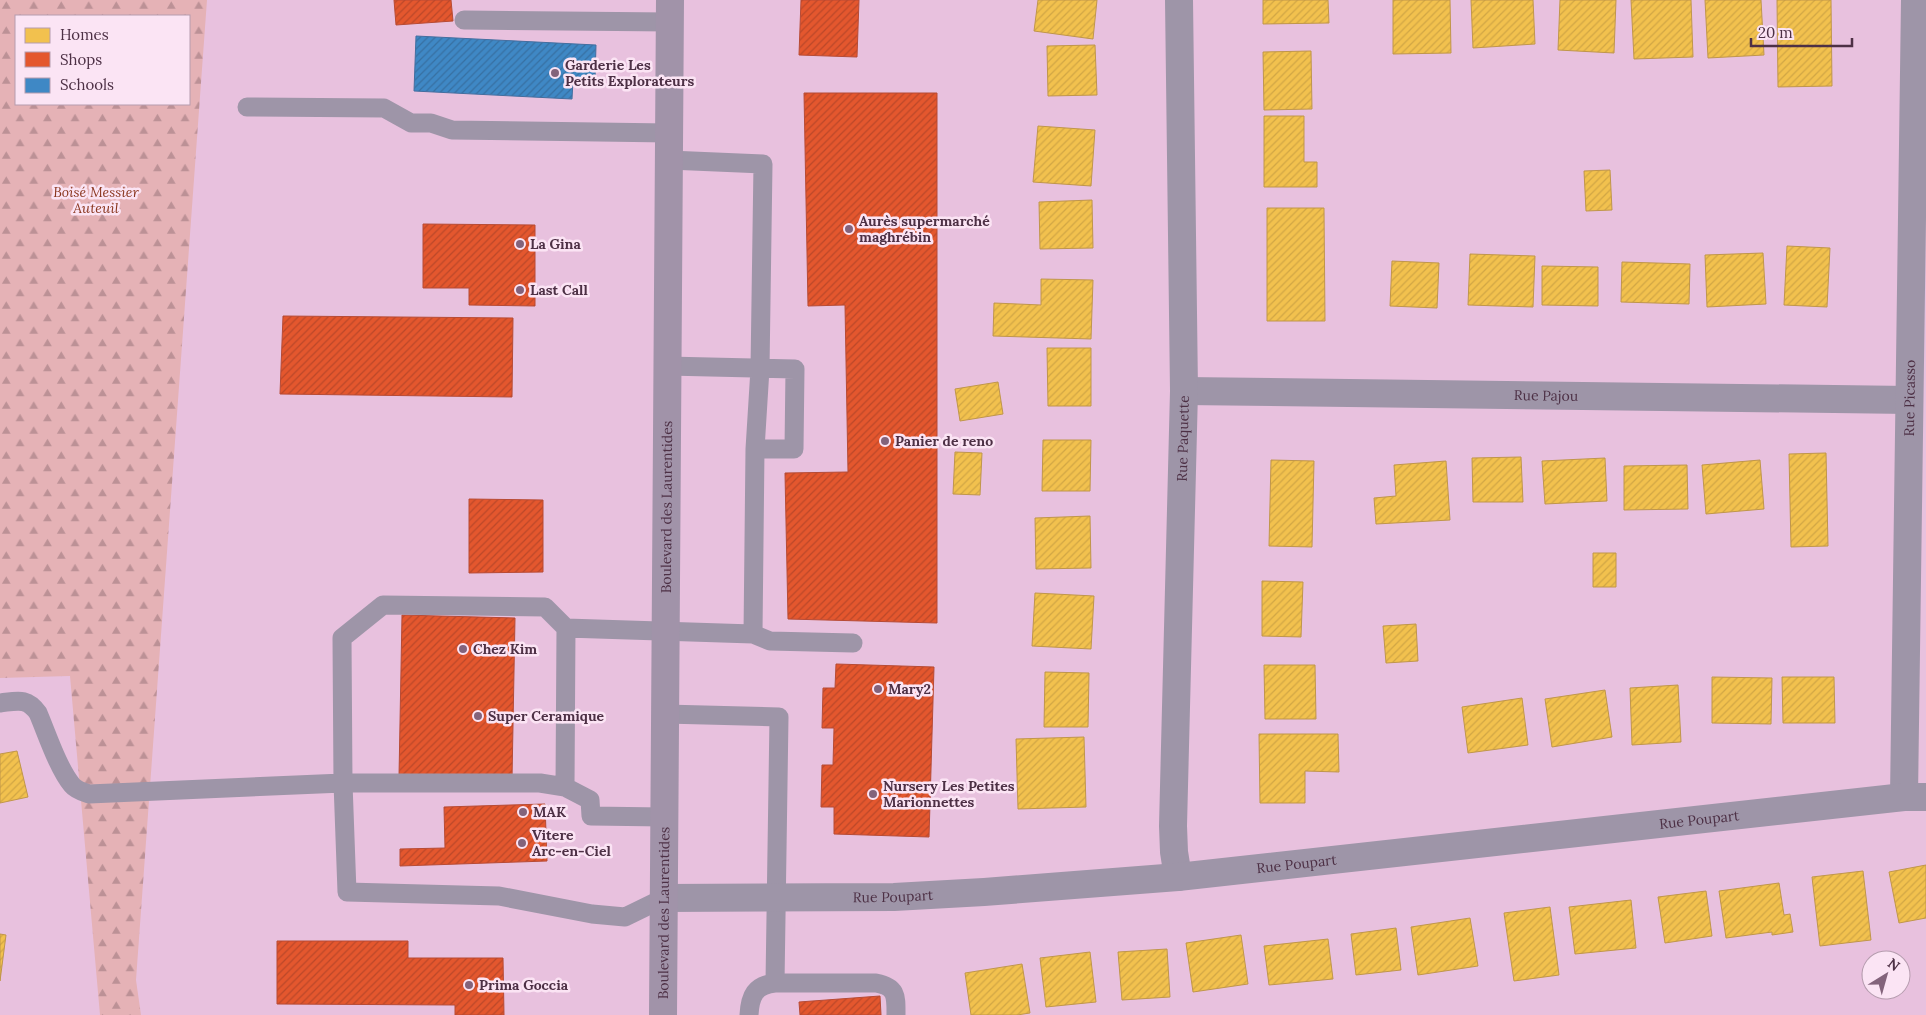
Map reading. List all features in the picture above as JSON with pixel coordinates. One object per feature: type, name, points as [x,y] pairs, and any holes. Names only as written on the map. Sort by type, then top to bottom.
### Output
[{"type":"main road","name":"Boulevard des Laurentides","points":[[663,1015],[670,11]]},
{"type":"street","name":"Rue Paquette","points":[[1178,877],[1174,852],[1173,826],[1184,392],[1179,0]]},
{"type":"street","name":"Rue Picasso","points":[[1915,0],[1910,400],[1915,797]]},
{"type":"street","name":"Rue Pajou","points":[[1184,392],[1910,400]]},
{"type":"street","name":"Rue Poupart","points":[[664,898],[903,897],[1178,877],[1915,797]]},
{"type":"lane","points":[[464,20],[670,11]]},
{"type":"lane","points":[[247,107],[384,108],[411,123],[431,123],[452,130],[669,133]]},
{"type":"lane","points":[[669,160],[763,164],[760,369],[755,448],[752,634]]},
{"type":"lane","points":[[668,366],[795,369],[794,449],[755,448]]},
{"type":"lane","points":[[664,898],[625,917],[592,914],[499,896],[346,892],[342,638],[383,605],[546,607],[566,628],[666,633],[752,634],[770,641],[853,643]]},
{"type":"lane","points":[[565,787],[566,628]]},
{"type":"lane","points":[[0,703],[26,702],[33,705],[72,786],[81,792],[89,794],[343,783],[540,783],[565,787],[590,800],[591,816],[664,817]]},
{"type":"lane","points":[[665,714],[779,717],[775,983]]},
{"type":"lane","points":[[749,1015],[752,995],[758,988],[767,984],[876,982],[885,984],[895,994],[896,1015]]},
{"type":"green space","name":"Boisé Messier Auteuil","points":[[0,0],[207,0],[136,980],[141,1015],[100,1015],[70,676],[0,678]]},
{"type":"building: Homes","points":[[1038,0],[1097,0],[1093,39],[1034,31]]},
{"type":"building: Homes","points":[[1263,0],[1328,0],[1329,23],[1263,24]]},
{"type":"building: Homes","points":[[1393,0],[1450,0],[1451,53],[1393,54]]},
{"type":"building: Homes","points":[[1471,0],[1533,0],[1535,44],[1473,48]]},
{"type":"building: Homes","points":[[1560,0],[1616,0],[1614,53],[1558,50]]},
{"type":"building: Homes","points":[[1631,0],[1691,0],[1693,57],[1634,59]]},
{"type":"building: Homes","points":[[1705,0],[1761,0],[1764,55],[1708,58]]},
{"type":"building: Homes","points":[[1777,0],[1831,0],[1832,86],[1778,87]]},
{"type":"building: Homes","points":[[1095,45],[1097,95],[1048,96],[1047,46]]},
{"type":"building: Homes","points":[[1311,51],[1312,109],[1264,110],[1263,52]]},
{"type":"building: Homes","points":[[1264,116],[1304,116],[1304,162],[1317,162],[1317,187],[1264,187]]},
{"type":"building: Homes","points":[[1038,126],[1095,130],[1091,186],[1033,182]]},
{"type":"building: Homes","points":[[1610,170],[1612,210],[1586,211],[1584,171]]},
{"type":"building: Homes","points":[[1092,200],[1093,248],[1040,249],[1039,202]]},
{"type":"building: Homes","points":[[1267,208],[1324,208],[1325,321],[1267,321]]},
{"type":"building: Homes","points":[[1787,246],[1830,248],[1827,307],[1784,305]]},
{"type":"building: Homes","points":[[1763,253],[1766,304],[1707,307],[1705,255]]},
{"type":"building: Homes","points":[[1470,254],[1535,256],[1533,307],[1468,305]]},
{"type":"building: Homes","points":[[1392,261],[1439,263],[1437,308],[1390,306]]},
{"type":"building: Homes","points":[[1622,262],[1690,264],[1689,304],[1621,302]]},
{"type":"building: Homes","points":[[1542,266],[1598,267],[1598,306],[1542,305]]},
{"type":"building: Homes","points":[[1041,279],[1093,280],[1091,339],[993,336],[994,303],[1041,305]]},
{"type":"building: Homes","points":[[1047,348],[1091,348],[1091,406],[1048,406]]},
{"type":"building: Homes","points":[[998,382],[1003,414],[960,421],[955,389]]},
{"type":"building: Homes","points":[[1043,440],[1091,440],[1090,491],[1042,491]]},
{"type":"building: Homes","points":[[955,452],[982,453],[980,495],[953,494]]},
{"type":"building: Homes","points":[[1826,453],[1828,546],[1791,547],[1789,454]]},
{"type":"building: Homes","points":[[1521,457],[1523,502],[1473,502],[1472,458]]},
{"type":"building: Homes","points":[[1605,458],[1607,501],[1545,504],[1542,461]]},
{"type":"building: Homes","points":[[1271,460],[1314,461],[1312,547],[1269,546]]},
{"type":"building: Homes","points":[[1760,460],[1764,509],[1706,514],[1702,465]]},
{"type":"building: Homes","points":[[1446,461],[1450,520],[1376,524],[1374,498],[1396,496],[1394,465]]},
{"type":"building: Homes","points":[[1687,465],[1688,509],[1624,510],[1624,466]]},
{"type":"building: Homes","points":[[1090,516],[1091,568],[1036,569],[1035,518]]},
{"type":"building: Homes","points":[[1593,553],[1616,553],[1616,587],[1593,587]]},
{"type":"building: Homes","points":[[1262,581],[1303,582],[1301,637],[1262,636]]},
{"type":"building: Homes","points":[[1035,593],[1094,596],[1091,649],[1032,646]]},
{"type":"building: Homes","points":[[1416,624],[1418,661],[1386,663],[1383,626]]},
{"type":"building: Homes","points":[[1264,665],[1315,665],[1316,719],[1265,719]]},
{"type":"building: Homes","points":[[1045,672],[1089,673],[1088,727],[1044,727]]},
{"type":"building: Homes","points":[[1712,677],[1772,678],[1771,724],[1712,723]]},
{"type":"building: Homes","points":[[1782,677],[1834,677],[1835,723],[1783,723]]},
{"type":"building: Homes","points":[[1678,685],[1681,742],[1632,745],[1630,688]]},
{"type":"building: Homes","points":[[1605,690],[1612,737],[1552,747],[1545,699]]},
{"type":"building: Homes","points":[[1522,698],[1528,745],[1468,753],[1462,707]]},
{"type":"building: Homes","points":[[1259,734],[1338,734],[1339,772],[1305,771],[1305,803],[1260,803]]},
{"type":"building: Homes","points":[[1084,737],[1086,807],[1018,809],[1016,739]]},
{"type":"building: Homes","points":[[17,751],[28,797],[0,803],[0,754]]},
{"type":"building: Homes","points":[[1926,865],[1926,918],[1899,923],[1889,872]]},
{"type":"building: Homes","points":[[1863,871],[1871,940],[1820,946],[1812,877]]},
{"type":"building: Homes","points":[[1779,883],[1784,915],[1790,914],[1793,932],[1772,935],[1772,932],[1726,938],[1719,891]]},
{"type":"building: Homes","points":[[1706,891],[1712,936],[1665,943],[1658,897]]},
{"type":"building: Homes","points":[[1631,900],[1636,948],[1575,954],[1569,907]]},
{"type":"building: Homes","points":[[1550,907],[1559,975],[1514,981],[1504,913]]},
{"type":"building: Homes","points":[[1470,918],[1478,966],[1418,975],[1411,927]]},
{"type":"building: Homes","points":[[1396,928],[1401,970],[1356,975],[1351,934]]},
{"type":"building: Homes","points":[[0,934],[6,935],[0,981]]},
{"type":"building: Homes","points":[[1241,935],[1248,984],[1193,992],[1186,943]]},
{"type":"building: Homes","points":[[1328,939],[1333,979],[1269,985],[1264,946]]},
{"type":"building: Homes","points":[[1167,949],[1170,997],[1122,1000],[1118,952]]},
{"type":"building: Homes","points":[[1090,952],[1096,1002],[1046,1007],[1040,958]]},
{"type":"building: Homes","points":[[1022,964],[1030,1013],[1017,1015],[971,1015],[965,973]]},
{"type":"building: Shops","points":[[394,0],[451,0],[453,21],[396,25]]},
{"type":"building: Shops","points":[[801,0],[859,0],[857,57],[799,55]]},
{"type":"building: Shops","points":[[804,93],[937,93],[937,623],[788,619],[785,473],[848,472],[845,305],[808,306]]},
{"type":"building: Shops","points":[[423,224],[535,225],[535,306],[469,305],[469,288],[423,288]]},
{"type":"building: Shops","points":[[283,316],[513,318],[512,397],[280,394]]},
{"type":"building: Shops","points":[[469,499],[543,500],[543,572],[469,573]]},
{"type":"building: Shops","points":[[402,615],[515,618],[512,779],[399,777]]},
{"type":"building: Shops","points":[[836,664],[934,667],[929,837],[834,834],[834,807],[821,807],[822,765],[833,765],[834,728],[822,728],[823,688],[835,688]]},
{"type":"building: Shops","points":[[545,804],[547,861],[400,866],[400,849],[445,848],[444,807]]},
{"type":"building: Shops","points":[[277,941],[408,941],[408,958],[503,958],[504,1015],[455,1015],[455,1005],[277,1004]]},
{"type":"building: Shops","points":[[880,996],[881,1015],[800,1015],[799,1002]]},
{"type":"building: Schools","points":[[416,36],[596,45],[595,80],[573,79],[572,99],[414,91]]},
{"type":"place","name":"Garderie Les Petits Explorateurs","points":[[555,73]]},
{"type":"place","name":"Aurès supermarché maghrébin","points":[[849,229]]},
{"type":"place","name":"La Gina","points":[[520,244]]},
{"type":"place","name":"Last Call","points":[[520,290]]},
{"type":"place","name":"Panier de reno","points":[[885,441]]},
{"type":"place","name":"Chez Kim","points":[[463,649]]},
{"type":"place","name":"Mary2","points":[[878,689]]},
{"type":"place","name":"Super Ceramique","points":[[478,716]]},
{"type":"place","name":"Nursery Les Petites Marionnettes","points":[[873,794]]},
{"type":"place","name":"MAK","points":[[523,812]]},
{"type":"place","name":"Vitere Arc-en-Ciel","points":[[522,843]]},
{"type":"place","name":"Prima Goccia","points":[[469,985]]}]
